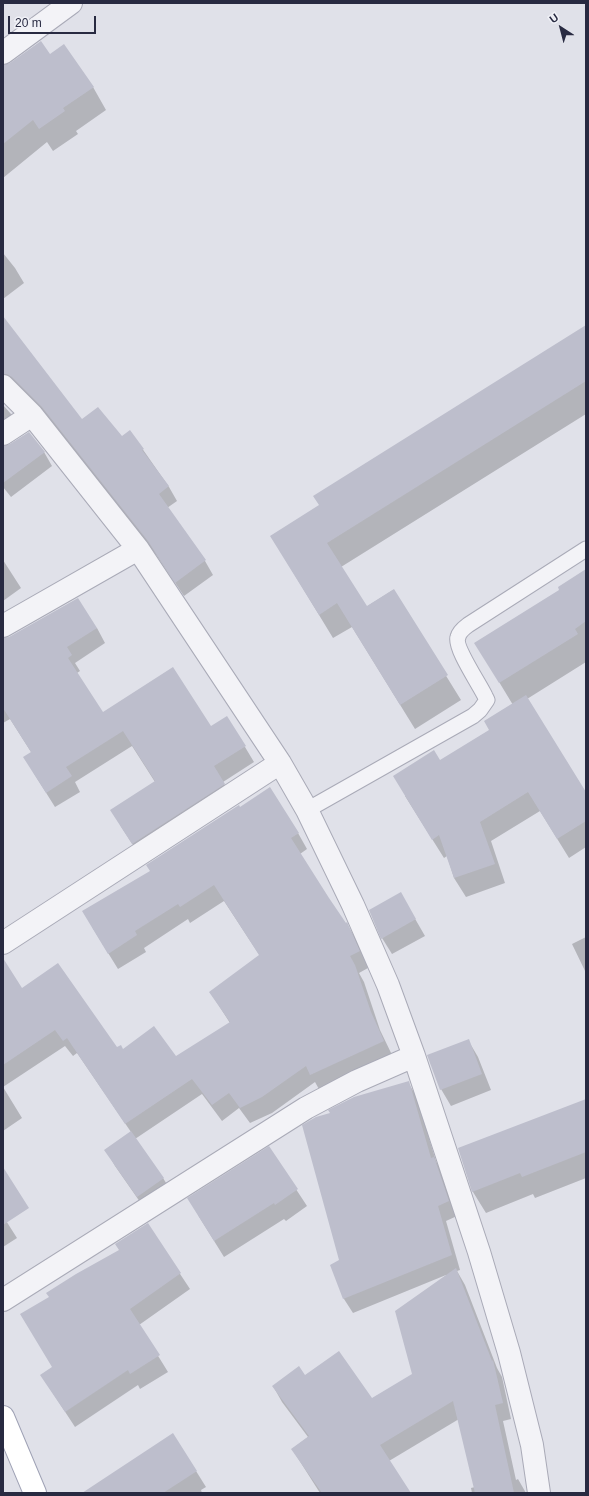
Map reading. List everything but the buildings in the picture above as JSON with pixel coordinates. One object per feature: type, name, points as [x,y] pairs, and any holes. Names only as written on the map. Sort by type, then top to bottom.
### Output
[{"type":"main road","points":[[3,1417],[35,1493]]},
{"type":"street","points":[[3,54],[71,3]]},
{"type":"street","points":[[3,386],[32,415],[138,549],[280,763],[307,810],[353,905],[388,985],[414,1056],[479,1252],[509,1353],[532,1445],[539,1493]]},
{"type":"street","points":[[3,434],[32,415]]},
{"type":"street","points":[[3,626],[138,549]]},
{"type":"street","points":[[4,941],[280,763]]},
{"type":"street","points":[[3,1300],[306,1108],[356,1081],[414,1056]]},
{"type":"lane","points":[[307,810],[473,716],[480,710],[487,700],[457,644],[458,637],[468,625],[586,549]]}]
